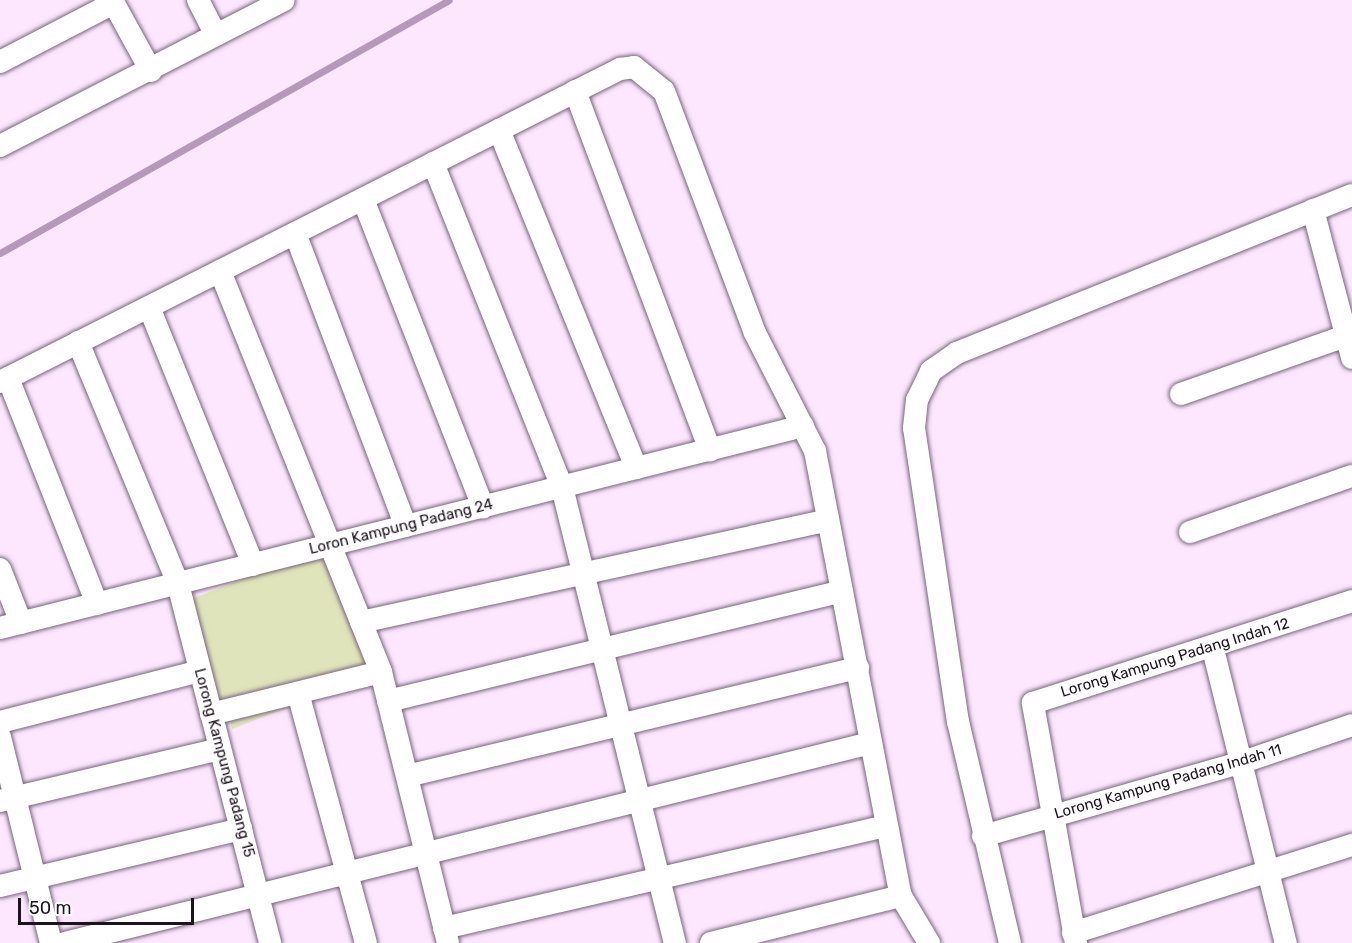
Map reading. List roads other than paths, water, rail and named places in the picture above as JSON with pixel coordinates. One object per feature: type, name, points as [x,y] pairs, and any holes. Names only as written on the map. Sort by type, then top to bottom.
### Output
[{"type":"street","points":[[198,0],[216,35]]},
{"type":"street","points":[[0,146],[284,0]]},
{"type":"street","points":[[0,62],[113,2],[151,70]]},
{"type":"street","points":[[97,604],[4,380],[620,69],[634,67],[664,91],[755,333],[803,426],[822,477],[828,520],[901,896],[929,943]]},
{"type":"street","points":[[575,92],[710,450]]},
{"type":"street","points":[[499,130],[636,468]]},
{"type":"street","points":[[433,163],[562,487],[675,943]]},
{"type":"street","points":[[1010,943],[958,722],[914,428],[917,400],[931,371],[957,353],[1352,195]]},
{"type":"street","points":[[363,199],[483,507]]},
{"type":"street","points":[[1313,210],[1352,358]]},
{"type":"street","points":[[295,233],[406,526]]},
{"type":"street","points":[[220,271],[332,545],[381,672],[446,936],[659,879],[886,826]]},
{"type":"street","points":[[149,307],[253,565]]},
{"type":"street","points":[[1180,394],[1346,336]]},
{"type":"street","name":"Lorong Kampung Padang 15","points":[[78,342],[177,584],[270,943]]},
{"type":"street","name":"Loron Kampung Padang 24","points":[[11,626],[803,426]]},
{"type":"street","points":[[1190,532],[1352,476]]},
{"type":"street","points":[[361,622],[828,520]]},
{"type":"street","points":[[0,569],[11,626]]},
{"type":"street","points":[[388,701],[842,591]]},
{"type":"street","name":"Lorong Kampung Padang Indah 12","points":[[1054,816],[1033,703],[1213,649],[1352,602]]},
{"type":"street","points":[[1213,649],[1286,943]]},
{"type":"street","points":[[407,776],[858,668]]},
{"type":"street","points":[[0,722],[200,671]]},
{"type":"street","points":[[211,714],[381,672]]},
{"type":"street","points":[[298,693],[366,943]]},
{"type":"street","name":"Lorong Kampung Padang Indah 11","points":[[983,836],[1240,763],[1352,725]]},
{"type":"street","points":[[0,737],[8,799],[35,878],[51,943]]},
{"type":"street","points":[[65,943],[871,744]]},
{"type":"street","points":[[8,799],[220,749]]},
{"type":"street","points":[[1054,816],[1075,938],[1352,845]]},
{"type":"street","points":[[0,886],[241,830]]},
{"type":"street","points":[[711,943],[901,896]]},
{"type":"waterway","points":[[0,253],[449,0]]}]
